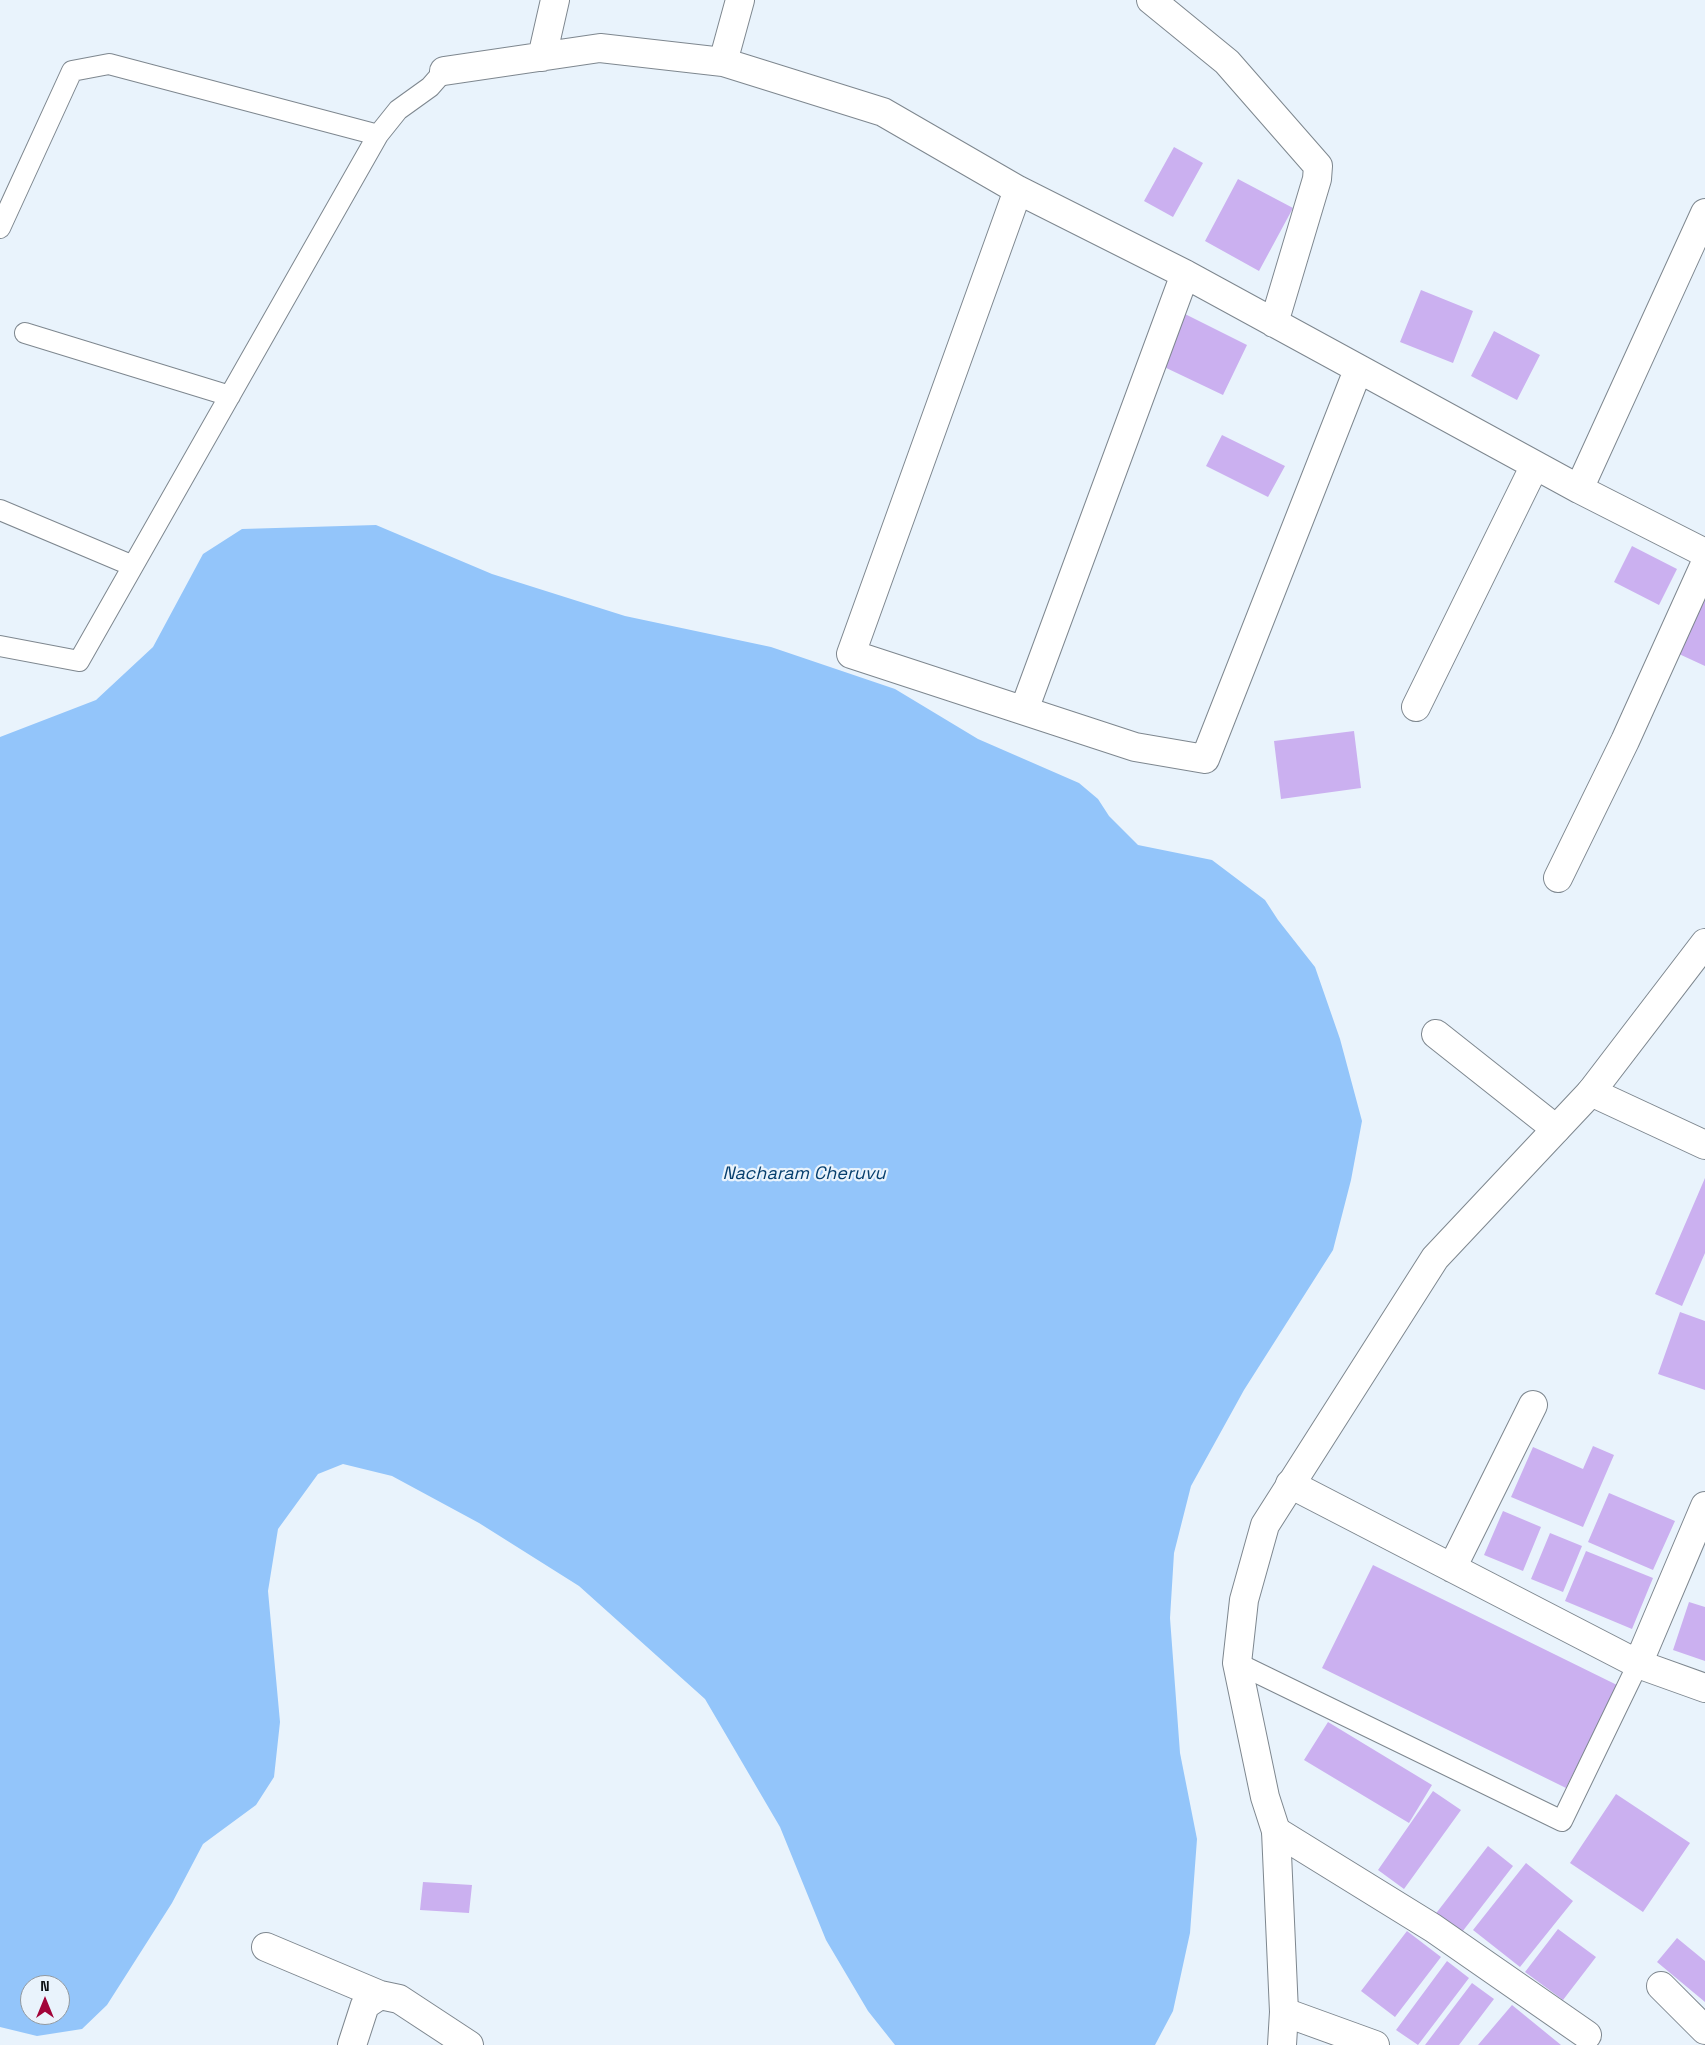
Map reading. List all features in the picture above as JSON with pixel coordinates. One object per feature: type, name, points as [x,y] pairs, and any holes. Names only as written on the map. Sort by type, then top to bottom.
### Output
[{"type":"street","points":[[542,57],[555,0]]},
{"type":"street","points":[[724,62],[740,0]]},
{"type":"street","points":[[1151,0],[1227,62],[1318,166],[1317,179],[1274,324]]},
{"type":"street","points":[[444,71],[600,48],[724,62],[883,112],[1018,190],[1185,274],[1579,489],[1705,553]]},
{"type":"street","points":[[1018,190],[851,654],[1135,747],[1205,758],[1358,370]]},
{"type":"street","points":[[1579,489],[1705,213]]},
{"type":"street","points":[[1024,710],[1185,274]]},
{"type":"street","points":[[1416,707],[1535,465]]},
{"type":"street","points":[[1558,878],[1625,741],[1705,564]]},
{"type":"street","points":[[1282,2045],[1284,2012],[1276,1831],[1266,1796],[1237,1663],[1244,1600],[1266,1524],[1435,1258],[1591,1092],[1705,943]]},
{"type":"street","points":[[1436,1034],[1556,1129]]},
{"type":"street","points":[[1591,1092],[1705,1145]]},
{"type":"street","points":[[1452,1568],[1533,1405]]},
{"type":"street","points":[[1290,1484],[1638,1664],[1705,1688]]},
{"type":"street","points":[[1638,1664],[1705,1506]]},
{"type":"street","points":[[1276,1831],[1433,1928],[1587,2035]]},
{"type":"street","points":[[266,1947],[380,1995],[399,1998],[469,2045]]},
{"type":"street","points":[[1661,1986],[1705,2030]]},
{"type":"street","points":[[352,2045],[365,2005],[380,1995]]},
{"type":"street","points":[[1284,2012],[1375,2045]]},
{"type":"lane","points":[[0,228],[72,71],[109,64],[378,135]]},
{"type":"lane","points":[[0,646],[79,660],[378,135],[398,110],[430,87],[444,71]]},
{"type":"lane","points":[[25,333],[230,396]]},
{"type":"lane","points":[[0,510],[133,566]]},
{"type":"lane","points":[[1237,1663],[1562,1821],[1638,1664]]},
{"type":"water","name":"Nacharam Cheruvu","points":[[376,525],[492,574],[625,616],[771,647],[895,689],[978,739],[1079,783],[1098,799],[1109,816],[1138,845],[1212,860],[1265,900],[1278,920],[1315,967],[1340,1039],[1362,1121],[1351,1180],[1333,1250],[1244,1390],[1191,1486],[1174,1553],[1170,1618],[1180,1753],[1197,1839],[1190,1933],[1173,2011],[1155,2045],[895,2045],[868,2011],[826,1940],[780,1827],[705,1699],[579,1586],[479,1523],[392,1476],[343,1464],[318,1474],[278,1529],[268,1591],[280,1722],[274,1777],[256,1805],[203,1844],[172,1903],[107,2005],[82,2029],[37,2036],[0,2027],[0,737],[96,700],[153,647],[203,554],[242,529]]},
{"type":"building","points":[[1174,147],[1203,163],[1173,217],[1144,201]]},
{"type":"building","points":[[1238,179],[1293,208],[1259,271],[1205,241]]},
{"type":"building","points":[[1421,290],[1473,311],[1453,363],[1400,342]]},
{"type":"building","points":[[1185,314],[1247,345],[1223,395],[1160,365]]},
{"type":"building","points":[[1494,331],[1540,355],[1517,400],[1471,376]]},
{"type":"building","points":[[1222,435],[1285,466],[1268,497],[1206,466]]},
{"type":"building","points":[[1632,546],[1677,569],[1659,605],[1614,582]]},
{"type":"building","points":[[1705,596],[1705,666],[1679,654]]},
{"type":"building","points":[[1354,731],[1361,788],[1281,799],[1274,741]]},
{"type":"building","points":[[1705,1178],[1705,1253],[1682,1306],[1655,1294]]},
{"type":"building","points":[[1680,1312],[1705,1321],[1705,1390],[1658,1374]]},
{"type":"building","points":[[1593,1446],[1614,1455],[1583,1527],[1511,1497],[1533,1447],[1583,1469]]},
{"type":"building","points":[[1609,1493],[1675,1521],[1653,1570],[1588,1542]]},
{"type":"building","points":[[1503,1511],[1541,1527],[1523,1571],[1484,1555]]},
{"type":"building","points":[[1550,1533],[1582,1546],[1563,1592],[1531,1579]]},
{"type":"building","points":[[1586,1551],[1653,1578],[1632,1629],[1565,1601]]},
{"type":"building","points":[[1373,1565],[1617,1685],[1566,1788],[1322,1668]]},
{"type":"building","points":[[1689,1602],[1705,1607],[1705,1661],[1673,1650]]},
{"type":"building","points":[[1328,1722],[1432,1785],[1409,1823],[1304,1760]]},
{"type":"building","points":[[1433,1791],[1461,1810],[1404,1889],[1378,1870]]},
{"type":"building","points":[[1616,1794],[1690,1843],[1643,1912],[1570,1863]]},
{"type":"building","points":[[1488,1846],[1513,1866],[1459,1936],[1434,1916]]},
{"type":"building","points":[[1526,1863],[1573,1901],[1520,1967],[1473,1930]]},
{"type":"building","points":[[423,1882],[472,1885],[469,1913],[420,1910]]},
{"type":"building","points":[[1558,1929],[1596,1957],[1563,2000],[1525,1972]]},
{"type":"building","points":[[1407,1931],[1441,1957],[1395,2017],[1361,1991]]},
{"type":"building","points":[[1677,1938],[1705,1961],[1705,2002],[1657,1962]]},
{"type":"building","points":[[1447,1961],[1469,1978],[1418,2045],[1396,2030]]},
{"type":"building","points":[[1472,1983],[1494,1999],[1459,2045],[1425,2045]]},
{"type":"building","points":[[1512,2005],[1561,2045],[1478,2045]]}]
